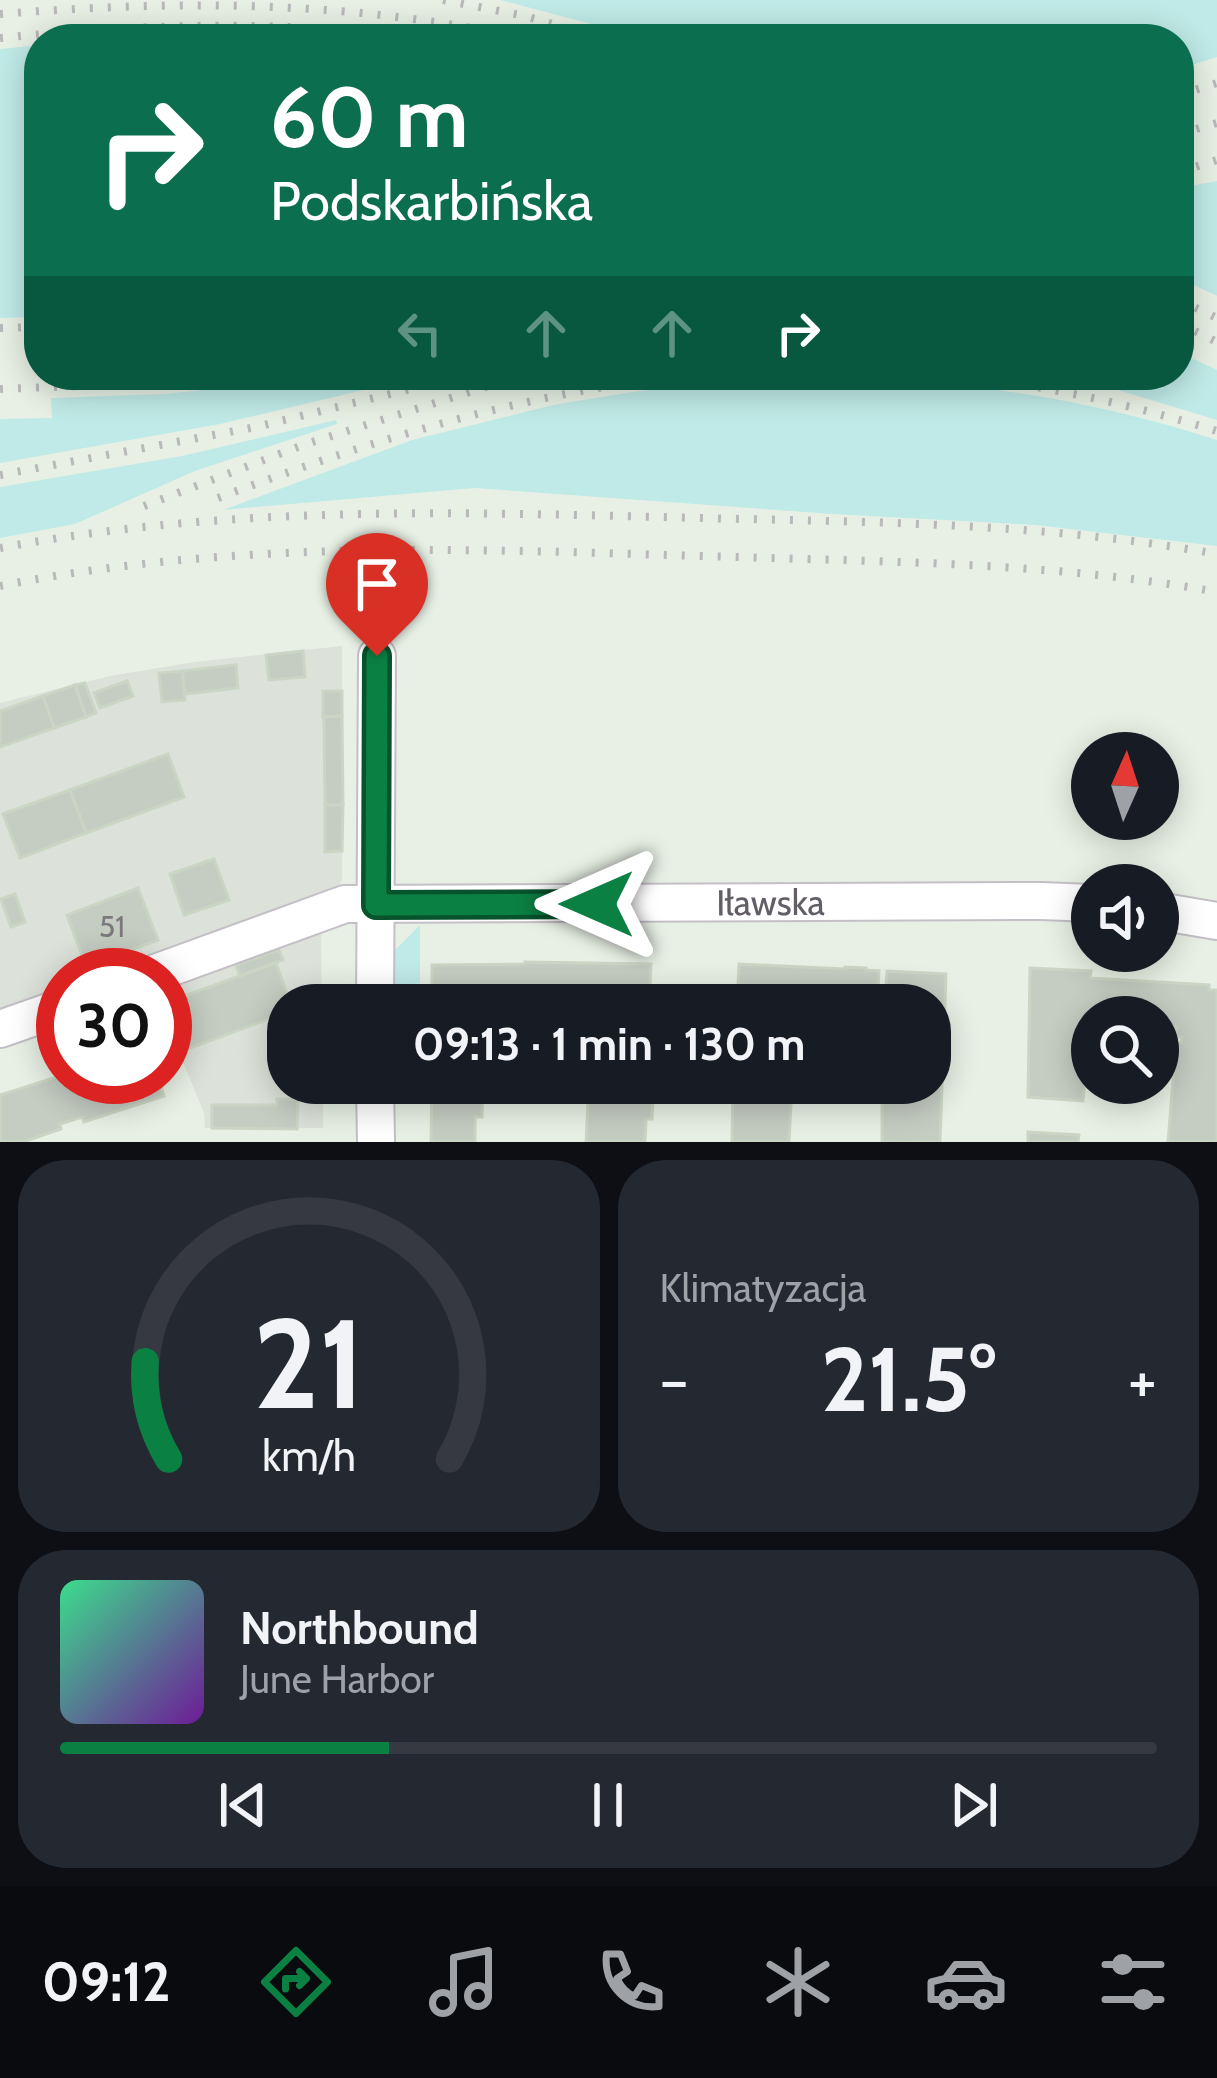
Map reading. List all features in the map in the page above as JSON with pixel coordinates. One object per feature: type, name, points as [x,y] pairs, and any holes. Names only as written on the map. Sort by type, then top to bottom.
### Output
[{"type":"street","points":[[376,984],[377,656]]},
{"type":"street","name":"Iławska","points":[[192,960],[345,904],[1071,902]]},
{"type":"street","points":[[1179,915],[1217,921]]},
{"type":"street","points":[[0,1030],[36,1016]]},
{"type":"street","points":[[376,1104],[376,1142]]},
{"type":"shaded area","points":[[500,0],[1217,0],[1217,57],[1194,64],[1194,24],[591,24]]},
{"type":"shaded area","points":[[24,47],[24,317],[0,318],[0,49]]},
{"type":"shaded area","points":[[1217,181],[1217,296],[1194,285],[1194,185]]},
{"type":"shaded area","points":[[1194,359],[1217,370],[1217,420],[1118,390],[1194,390]]},
{"type":"shaded area","points":[[364,390],[220,424],[0,463],[0,419],[52,418],[51,398]]},
{"type":"shaded area","points":[[994,390],[1130,415],[1217,440],[1217,546],[1035,525],[474,488],[223,510],[412,440],[553,405],[632,392]]},
{"type":"shaded area","points":[[336,420],[337,424],[195,471],[75,524],[0,538],[0,487],[182,456]]},
{"type":"shaded area","points":[[342,646],[342,880],[335,891],[182,948],[36,948],[36,1002],[0,1016],[0,703],[110,676]]},
{"type":"shaded area","points":[[420,925],[420,983],[394,984],[394,951]]},
{"type":"shaded area","points":[[321,931],[322,984],[267,984],[267,1104],[323,1104],[323,1128],[205,1128],[192,1084],[192,978]]},
{"type":"building","points":[[303,651],[305,677],[269,680],[266,655]]},
{"type":"building","points":[[236,665],[238,688],[185,694],[182,671]]},
{"type":"building","points":[[182,671],[185,700],[162,702],[159,673]]},
{"type":"building","points":[[127,681],[133,696],[100,708],[94,693]]},
{"type":"building","points":[[85,683],[96,713],[86,717],[75,685]]},
{"type":"building","points":[[75,685],[86,717],[54,728],[43,696]]},
{"type":"building","points":[[323,691],[342,691],[342,716],[323,717]]},
{"type":"building","points":[[43,696],[54,728],[0,747],[0,711]]},
{"type":"building","points":[[342,716],[343,805],[325,805],[324,717]]},
{"type":"building","points":[[168,754],[184,797],[86,833],[70,790]]},
{"type":"building","points":[[70,790],[86,833],[20,858],[3,814]]},
{"type":"building","points":[[325,805],[343,805],[342,851],[325,852]]},
{"type":"building","points":[[214,859],[229,900],[184,915],[170,874]]},
{"type":"building","points":[[138,888],[158,940],[136,948],[79,948],[67,915]]},
{"type":"building","points":[[15,894],[25,922],[11,927],[1,899]]},
{"type":"building","points":[[279,950],[283,960],[240,976],[236,965]]},
{"type":"building","points":[[276,963],[284,984],[267,984],[267,1020],[192,1047],[192,993]]},
{"type":"building","points":[[651,964],[650,984],[432,984],[432,965]]},
{"type":"building","points":[[739,964],[879,971],[878,984],[738,984]]},
{"type":"building","points":[[1030,968],[1091,972],[1090,978],[1209,985],[1209,990],[1217,990],[1217,1142],[1168,1142],[1171,1104],[1179,1104],[1179,996],[1071,996],[1071,1100],[1028,1097]]},
{"type":"building","points":[[887,971],[946,974],[946,984],[886,984]]},
{"type":"building","points":[[36,1084],[36,1104],[139,1104],[84,1122],[82,1117],[60,1124],[61,1129],[23,1142],[0,1142],[0,1095]]},
{"type":"building","points":[[298,1104],[297,1129],[212,1128],[212,1105]]},
{"type":"building","points":[[432,1104],[482,1104],[482,1117],[475,1117],[475,1142],[431,1142]]},
{"type":"building","points":[[588,1104],[653,1104],[652,1119],[646,1119],[645,1142],[586,1142]]},
{"type":"building","points":[[733,1104],[791,1104],[789,1142],[732,1142]]},
{"type":"building","points":[[882,1104],[941,1104],[940,1142],[882,1142]]},
{"type":"building","points":[[1028,1132],[1079,1135],[1078,1142],[1028,1142]]},
{"type":"railway","points":[[443,0],[552,24]]},
{"type":"railway","points":[[0,14],[198,5],[330,10],[446,24]]},
{"type":"railway","points":[[0,38],[24,36]]},
{"type":"railway","points":[[1194,90],[1217,83]]},
{"type":"railway","points":[[1194,130],[1217,123]]},
{"type":"railway","points":[[1194,167],[1217,160]]},
{"type":"railway","points":[[1194,307],[1217,318]]},
{"type":"railway","points":[[0,328],[24,327]]},
{"type":"railway","points":[[1194,330],[1217,342]]},
{"type":"railway","points":[[0,389],[24,388]]},
{"type":"railway","points":[[0,475],[256,427],[406,390]]},
{"type":"railway","points":[[144,506],[303,445],[476,390]]},
{"type":"railway","points":[[218,498],[452,421],[588,390]]},
{"type":"railway","points":[[1050,390],[1217,431]]},
{"type":"railway","points":[[0,548],[175,524],[436,513],[959,526],[1088,536],[1217,554]]},
{"type":"railway","points":[[0,586],[183,560],[275,553],[459,550],[977,565],[1217,592]]},
{"type":"route","points":[[377,656],[376,905],[597,904]]}]
